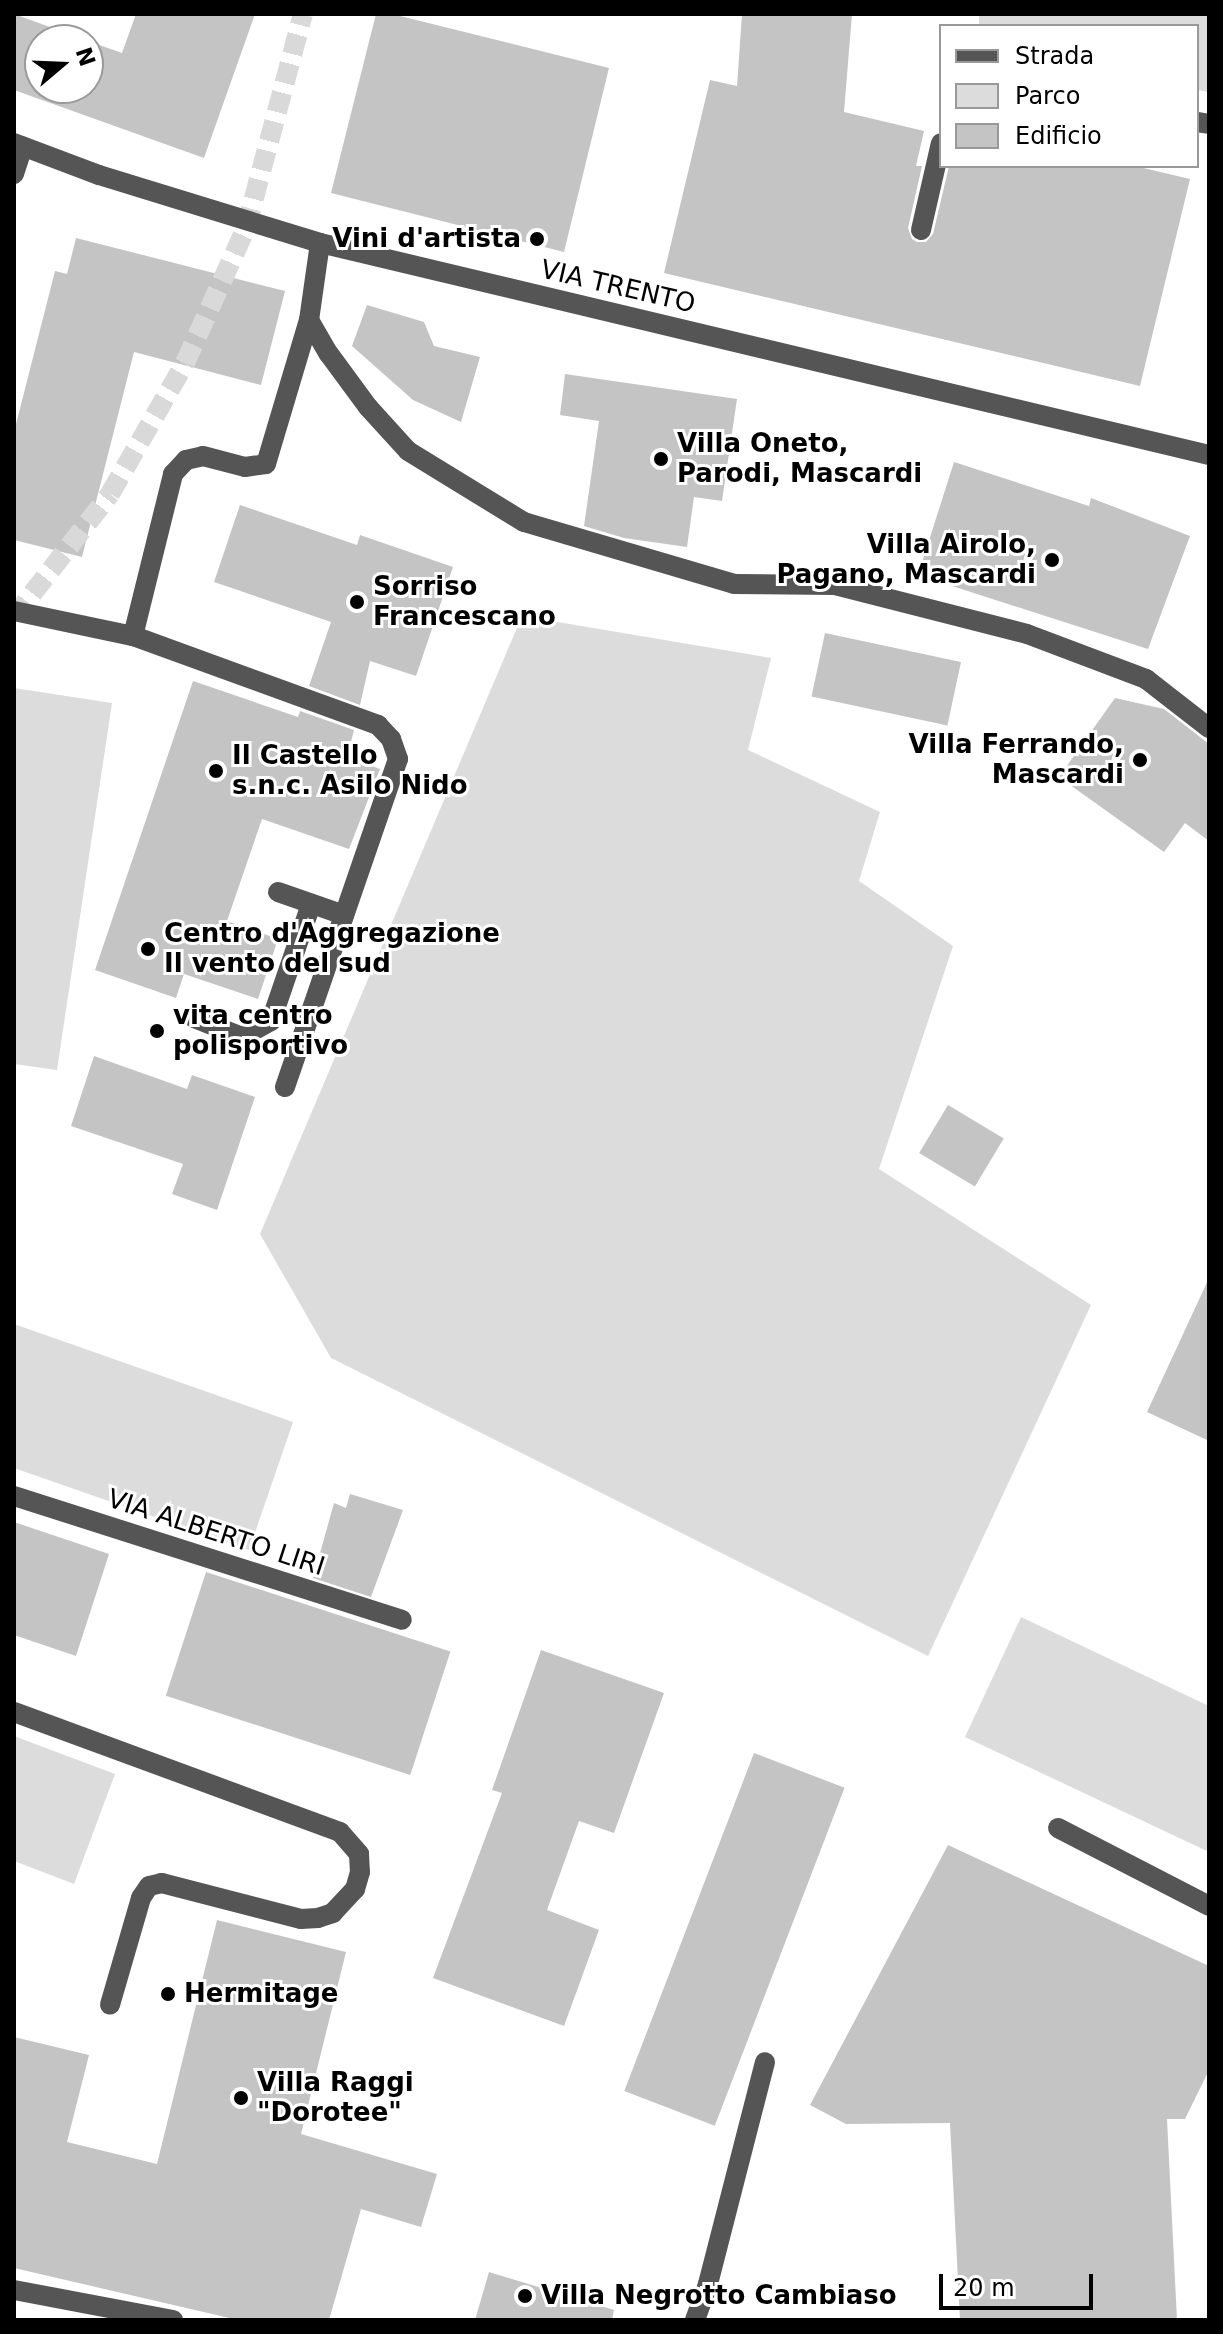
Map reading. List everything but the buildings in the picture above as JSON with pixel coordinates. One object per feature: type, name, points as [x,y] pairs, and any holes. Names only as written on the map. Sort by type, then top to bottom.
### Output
[{"type":"street","name":"VIA TRENTO","points":[[14,174],[18,144],[99,175],[320,243],[1209,455]]},
{"type":"street","points":[[921,230],[939,152]]},
{"type":"street","points":[[133,636],[173,474],[186,460],[203,456],[245,467],[266,464],[309,320],[320,243]]},
{"type":"street","points":[[309,320],[368,407],[408,451],[524,522],[734,584],[835,585],[1027,634],[1146,679],[1209,728]]},
{"type":"street","points":[[14,611],[133,636],[378,725],[391,739],[398,759],[285,1087]]},
{"type":"street","points":[[278,892],[344,915]]},
{"type":"street","points":[[194,1018],[242,1037],[271,1021],[311,904]]},
{"type":"street","name":"VIA ALBERTO LIRI","points":[[14,1496],[402,1620]]},
{"type":"street","points":[[14,1712],[340,1832],[359,1854],[360,1872],[355,1889],[333,1913],[318,1918],[301,1919],[162,1883],[149,1886],[141,1898],[110,2005]]},
{"type":"street","points":[[1058,1828],[1209,1906]]},
{"type":"street","points":[[695,2320],[708,2284],[765,2062]]},
{"type":"street","points":[[14,2290],[173,2320]]},
{"type":"green space","points":[[979,14],[1209,14],[1209,92],[1199,90],[1199,24],[979,24]]},
{"type":"green space","points":[[522,616],[771,658],[748,750],[880,812],[859,881],[953,946],[879,1169],[1091,1305],[928,1656],[331,1358],[260,1234]]},
{"type":"green space","points":[[14,688],[112,703],[57,1070],[14,1064]]},
{"type":"green space","points":[[14,1324],[293,1422],[249,1550],[14,1468]]},
{"type":"green space","points":[[1021,1617],[1209,1706],[1209,1852],[965,1737]]},
{"type":"green space","points":[[14,1736],[115,1774],[74,1884],[14,1861]]},
{"type":"tunnel","points":[[14,617],[110,494],[185,363],[246,228],[303,14]]},
{"type":"place","name":"Vini d'artista","points":[[537,239]]},
{"type":"place","name":"Villa Oneto, Parodi, Mascardi","points":[[661,459]]},
{"type":"place","name":"Villa Airolo, Pagano, Mascardi","points":[[1052,560]]},
{"type":"place","name":"Sorriso Francescano","points":[[357,602]]},
{"type":"place","name":"Villa Ferrando, Mascardi","points":[[1140,760]]},
{"type":"place","name":"Il Castello s.n.c. Asilo Nido","points":[[216,771]]},
{"type":"place","name":"Centro d'Aggregazione Il vento del sud","points":[[148,949]]},
{"type":"place","name":"vita centro polisportivo","points":[[157,1031]]},
{"type":"place","name":"Hermitage","points":[[168,1994]]},
{"type":"place","name":"Villa Raggi \"Dorotee\"","points":[[241,2098]]},
{"type":"place","name":"Villa Negrotto Cambiaso","points":[[525,2296]]}]
